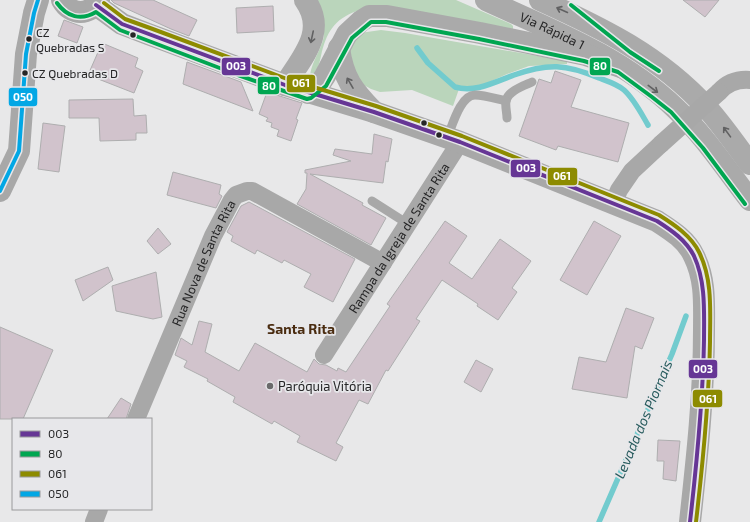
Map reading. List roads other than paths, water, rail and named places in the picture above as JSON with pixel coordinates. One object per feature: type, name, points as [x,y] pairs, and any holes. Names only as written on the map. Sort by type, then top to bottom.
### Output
[{"type":"highway","points":[[285,85],[304,56],[313,37],[312,14],[305,0]]},
{"type":"highway","name":"Via Rápida 1","points":[[486,0],[598,53],[621,67],[656,92],[692,125],[750,200]]},
{"type":"highway","name":"Via Rápida 1","points":[[540,0],[576,16],[634,47],[654,60],[691,91],[722,125],[750,164]]},
{"type":"highway","points":[[575,0],[634,47]]},
{"type":"highway","points":[[308,93],[325,76],[347,34],[369,16],[387,16],[480,33],[586,55],[621,67]]},
{"type":"highway","points":[[339,48],[341,66],[348,81],[358,96],[374,112]]},
{"type":"main road","points":[[0,191],[19,151],[26,54],[38,0]]},
{"type":"main road","points":[[62,0],[71,10],[78,12],[91,10],[98,3],[122,24],[285,85],[374,112],[454,140],[573,186],[613,204],[657,221],[675,233],[694,254],[702,278],[704,294],[704,350],[701,413],[690,522]]},
{"type":"street","points":[[613,204],[619,190],[632,171],[661,144],[727,85],[737,80],[750,80]]},
{"type":"street","name":"Rampa da Igreja de Santa Rita","points":[[324,355],[408,224],[454,140]]},
{"type":"street","name":"Rua Nova de Santa Rita","points":[[136,418],[213,236],[232,200],[240,192],[252,191],[383,263]]},
{"type":"street","points":[[94,522],[99,510]]},
{"type":"lane","points":[[507,118],[506,100],[511,93],[532,82]]},
{"type":"lane","points":[[454,140],[460,108],[466,98],[476,94],[506,100]]},
{"type":"lane","points":[[372,201],[408,224]]},
{"type":"waterway","name":"Levada dos Piornais","points":[[417,48],[428,63],[455,87],[470,89],[477,88],[537,68],[557,67],[587,73],[612,83],[624,90],[634,102],[648,125]]},
{"type":"waterway","name":"Levada dos Piornais","points":[[599,522],[672,354],[686,316]]},
{"type":"place","name":"CZ Quebradas S","points":[[29,39]]},
{"type":"place","name":"CZ Quebradas D","points":[[25,73]]},
{"type":"place","name":"Paróquia Vitória","points":[[270,386]]},
{"type":"district","name":"Santa Rita","points":[[301,328]]}]
